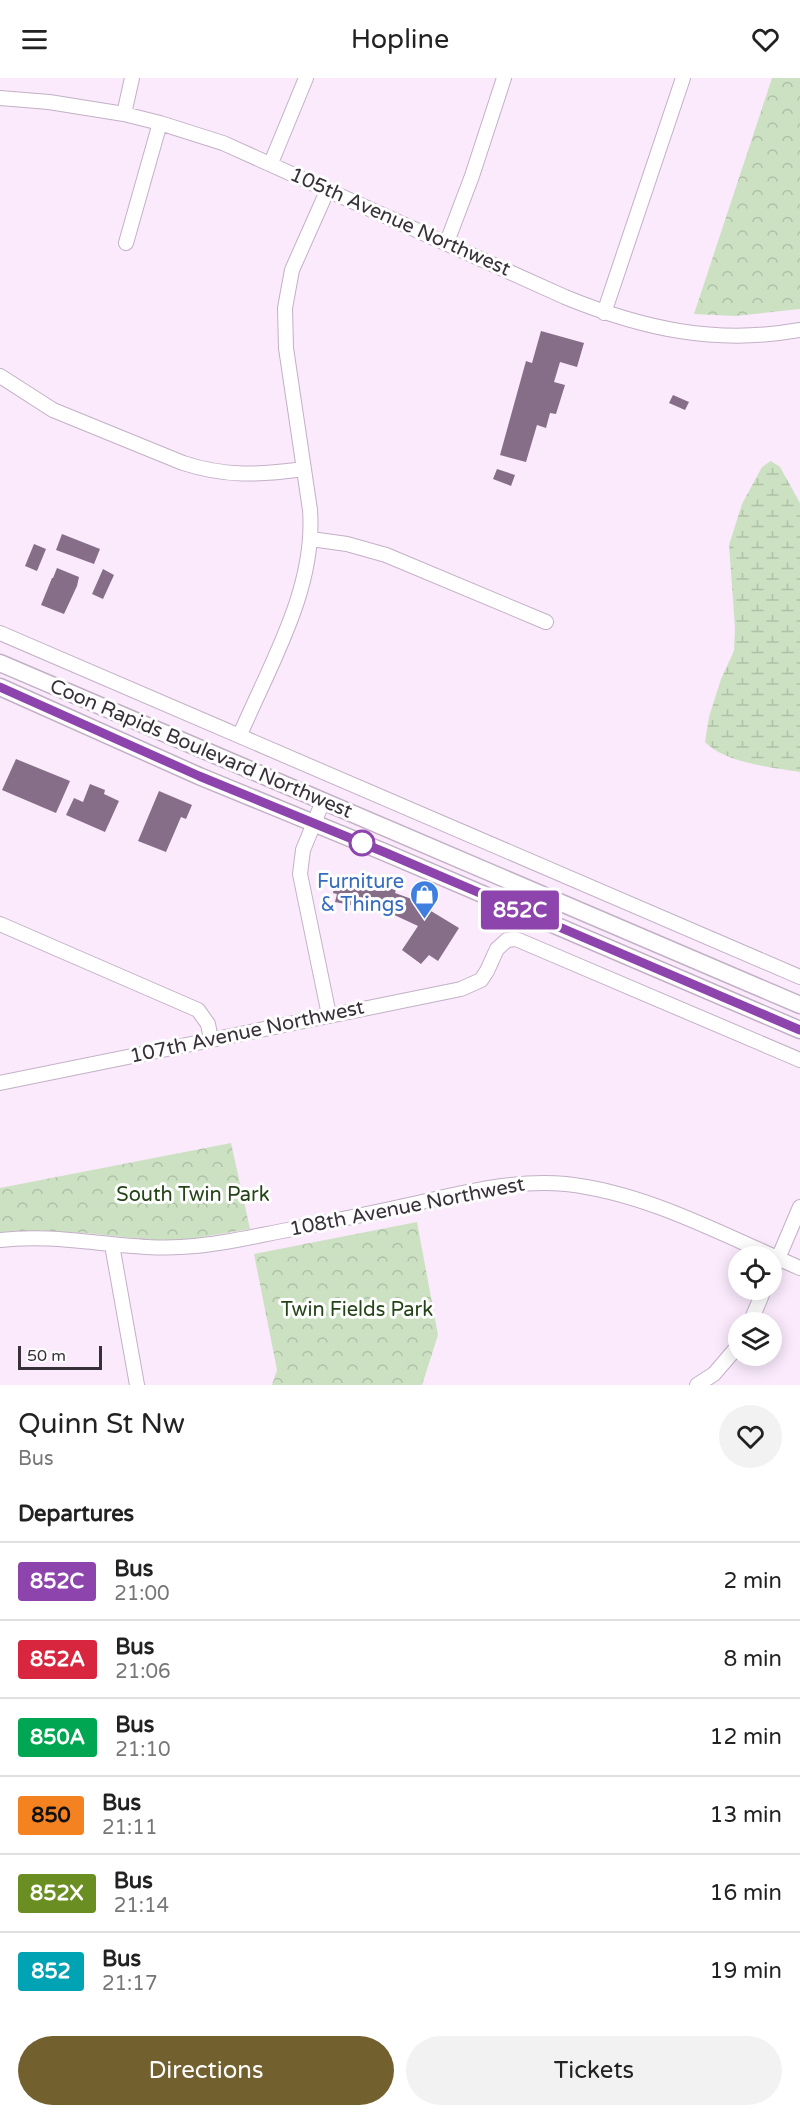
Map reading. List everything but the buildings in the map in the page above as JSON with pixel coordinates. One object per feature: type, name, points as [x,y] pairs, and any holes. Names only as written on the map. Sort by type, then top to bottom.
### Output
[{"type":"main road","name":"Coon Rapids Boulevard Northwest","points":[[0,663],[800,1005]]},
{"type":"main road","name":"Coon Rapids Boulevard Northwest","points":[[0,687],[199,776],[800,1030]]},
{"type":"street","points":[[124,114],[132,78]]},
{"type":"street","points":[[271,163],[306,78]]},
{"type":"street","points":[[447,242],[472,176],[504,78]]},
{"type":"street","points":[[604,313],[683,78]]},
{"type":"street","name":"105th Avenue Northwest","points":[[0,98],[49,102],[124,114],[224,143],[604,313],[660,328],[705,335],[757,335],[800,330]]},
{"type":"street","points":[[126,243],[160,123]]},
{"type":"street","points":[[240,735],[300,595],[309,559],[310,510],[285,342],[285,308],[292,270],[328,189]]},
{"type":"street","points":[[0,376],[52,410],[204,470],[240,475],[304,469]]},
{"type":"street","points":[[311,539],[347,544],[379,552],[546,622]]},
{"type":"street","points":[[0,633],[800,977]]},
{"type":"street","points":[[323,801],[303,850],[300,874],[329,1015]]},
{"type":"street","points":[[0,924],[198,1010],[208,1024],[211,1039]]},
{"type":"street","name":"107th Avenue Northwest","points":[[0,1083],[461,989],[481,980],[488,971],[497,949],[507,939],[516,939],[800,1060]]},
{"type":"street","name":"108th Avenue Northwest","points":[[0,1240],[48,1238],[164,1248],[227,1242],[489,1188],[548,1184],[599,1189],[644,1202],[749,1246]]},
{"type":"street","points":[[782,1249],[800,1207]]},
{"type":"street","points":[[112,1245],[137,1385]]},
{"type":"street","name":"108th Avenue Northwest","points":[[782,1260],[800,1268]]},
{"type":"street","points":[[697,1385],[714,1374],[728,1358]]},
{"type":"green space","points":[[772,78],[800,78],[800,309],[735,316],[694,314]]},
{"type":"green space","points":[[771,461],[780,467],[800,503],[800,772],[736,759],[713,749],[705,742],[709,717],[721,679],[734,651],[735,628],[729,545],[742,504],[762,467]]},
{"type":"green space","name":"South Twin Park","points":[[231,1143],[250,1229],[184,1240],[152,1240],[86,1233],[0,1232],[0,1188]]},
{"type":"green space","name":"Twin Fields Park","points":[[417,1222],[438,1335],[422,1385],[272,1385],[277,1370],[254,1254]]},
{"type":"bus line","name":"852C","points":[[0,687],[199,776],[384,852],[800,1030]]},
{"type":"place","name":"Furniture & Things","points":[[425,920]]}]
